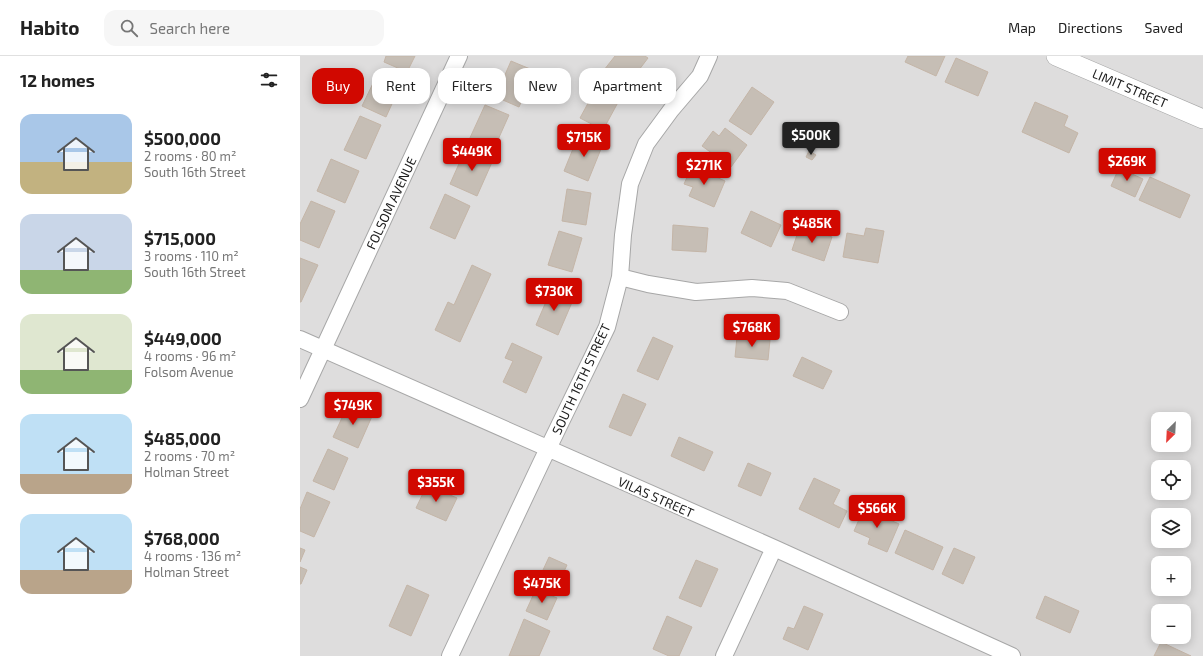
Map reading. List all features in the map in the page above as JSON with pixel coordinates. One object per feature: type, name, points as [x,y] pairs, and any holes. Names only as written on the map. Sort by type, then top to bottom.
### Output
[{"type":"street","name":"FOLSOM AVENUE","points":[[300,399],[459,56]]},
{"type":"street","name":"SOUTH 16TH STREET","points":[[450,656],[607,327],[620,277],[623,235],[630,184],[646,144],[671,110],[700,76],[708,56]]},
{"type":"street","name":"LIMIT STREET","points":[[1056,56],[1203,119]]},
{"type":"street","points":[[620,277],[648,284],[696,292],[752,288],[787,291],[840,312]]},
{"type":"street","name":"VILAS STREET","points":[[300,339],[774,548],[994,653],[1012,656]]},
{"type":"street","points":[[724,656],[774,548]]},
{"type":"shaded area","points":[[300,56],[1203,56],[1203,656],[300,656]]},
{"type":"building","points":[[386,56],[415,56],[409,68],[398,68],[384,62]]},
{"type":"building","points":[[615,56],[645,56],[648,58],[640,68],[606,68]]},
{"type":"building","points":[[908,56],[945,56],[936,76],[905,62]]},
{"type":"building","points":[[956,58],[988,72],[978,96],[945,82]]},
{"type":"building","points":[[511,61],[528,68],[514,68],[514,104],[520,104],[519,107],[506,101],[506,72]]},
{"type":"building","points":[[372,85],[372,104],[392,104],[386,117],[362,106]]},
{"type":"building","points":[[752,87],[774,102],[751,135],[729,121]]},
{"type":"building","points":[[1035,102],[1068,116],[1064,126],[1078,133],[1069,153],[1022,132]]},
{"type":"building","points":[[588,104],[617,104],[603,130],[580,118]]},
{"type":"building","points":[[485,105],[509,115],[493,151],[469,140]]},
{"type":"building","points":[[360,116],[381,125],[366,159],[344,150]]},
{"type":"building","points":[[725,128],[747,145],[731,167],[702,146],[713,131],[719,136]]},
{"type":"building","points":[[579,134],[603,144],[588,181],[564,171]]},
{"type":"building","points":[[466,148],[493,160],[477,196],[450,184]]},
{"type":"building","points":[[809,151],[816,155],[812,160],[806,157]]},
{"type":"building","points":[[331,159],[359,171],[345,203],[317,191]]},
{"type":"building","points":[[692,166],[725,181],[714,207],[689,196],[693,187],[684,184]]},
{"type":"building","points":[[1119,168],[1143,179],[1135,197],[1111,186]]},
{"type":"building","points":[[1150,177],[1190,195],[1180,218],[1139,200]]},
{"type":"building","points":[[567,189],[591,193],[586,225],[562,221]]},
{"type":"building","points":[[445,194],[470,206],[455,239],[430,228]]},
{"type":"building","points":[[311,201],[335,211],[319,248],[300,240],[300,224]]},
{"type":"building","points":[[751,211],[781,225],[771,247],[741,233]]},
{"type":"building","points":[[673,225],[708,228],[706,252],[672,250]]},
{"type":"building","points":[[800,226],[832,237],[824,261],[792,250]]},
{"type":"building","points":[[866,228],[884,231],[878,263],[843,257],[847,233],[864,236]]},
{"type":"building","points":[[559,231],[582,238],[572,272],[548,265]]},
{"type":"building","points":[[300,258],[318,265],[301,302],[300,302]]},
{"type":"building","points":[[472,265],[491,274],[460,342],[435,330],[448,302],[454,305]]},
{"type":"building","points":[[551,290],[573,300],[558,335],[536,325]]},
{"type":"building","points":[[653,337],[673,346],[658,380],[637,371]]},
{"type":"building","points":[[737,337],[770,340],[768,360],[735,357]]},
{"type":"building","points":[[512,343],[542,357],[526,393],[503,382],[513,361],[505,358]]},
{"type":"building","points":[[802,357],[832,371],[823,389],[793,376]]},
{"type":"building","points":[[623,394],[646,404],[631,436],[609,427]]},
{"type":"building","points":[[349,403],[373,414],[358,448],[333,437]]},
{"type":"building","points":[[679,437],[713,452],[704,471],[671,456]]},
{"type":"building","points":[[328,449],[348,458],[334,490],[313,481]]},
{"type":"building","points":[[748,463],[771,473],[761,496],[738,486]]},
{"type":"building","points":[[814,478],[840,490],[833,504],[847,511],[839,528],[799,509]]},
{"type":"building","points":[[427,485],[457,498],[446,521],[416,508]]},
{"type":"building","points":[[307,492],[330,502],[314,537],[300,531],[300,509]]},
{"type":"building","points":[[864,508],[899,524],[887,552],[868,544],[870,538],[854,531]]},
{"type":"building","points":[[905,530],[943,547],[933,570],[895,553]]},
{"type":"building","points":[[300,548],[305,550],[300,562]]},
{"type":"building","points":[[954,548],[975,557],[963,584],[942,574]]},
{"type":"building","points":[[549,557],[567,565],[555,591],[537,583]]},
{"type":"building","points":[[696,560],[718,569],[701,607],[679,598]]},
{"type":"building","points":[[300,567],[307,570],[301,584],[300,584]]},
{"type":"building","points":[[407,585],[429,595],[411,636],[389,626]]},
{"type":"building","points":[[536,589],[557,598],[547,620],[526,611]]},
{"type":"building","points":[[1045,596],[1079,611],[1070,633],[1036,618]]},
{"type":"building","points":[[804,606],[823,614],[808,650],[783,639],[788,627],[794,629]]},
{"type":"building","points":[[667,616],[692,627],[679,656],[669,656],[653,649]]},
{"type":"building","points":[[524,619],[550,631],[539,656],[509,656]]},
{"type":"building","points":[[1160,644],[1165,644],[1191,656],[1154,656]]}]
